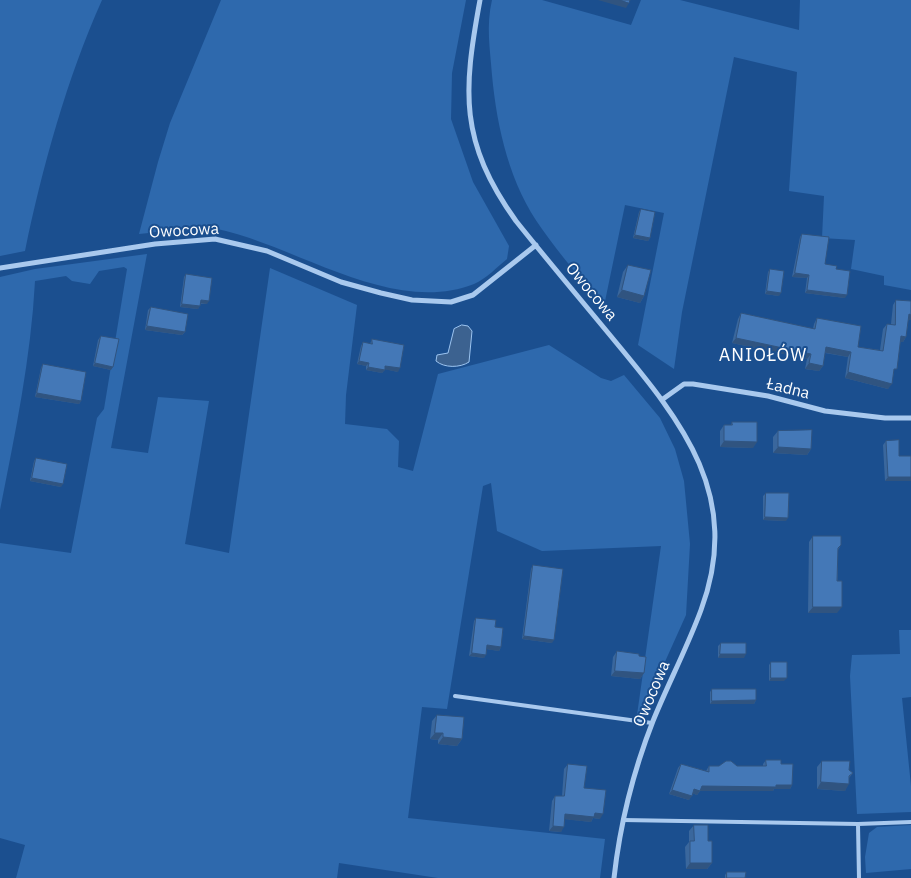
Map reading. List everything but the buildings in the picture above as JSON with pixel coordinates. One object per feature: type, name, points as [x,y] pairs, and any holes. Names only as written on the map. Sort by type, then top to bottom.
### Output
[{"type":"street","points":[[480,0],[469,60],[468,92],[474,140],[501,200],[536,245]]},
{"type":"street","name":"Owocowa","points":[[0,268],[155,244],[215,239],[268,251],[341,282],[381,293],[412,300],[451,302],[474,295],[536,245],[663,399],[702,466],[712,502],[715,543],[709,586],[701,611],[652,723],[633,778],[623,820],[614,878]]},
{"type":"street","name":"Ładna","points":[[663,399],[684,384],[693,384],[768,396],[825,411],[886,418],[911,418]]},
{"type":"lane","points":[[455,696],[652,723]]},
{"type":"lane","points":[[623,820],[858,824],[911,822]]},
{"type":"lane","points":[[858,824],[859,878]]},
{"type":"shaded area","points":[[0,0],[102,0],[78,60],[57,124],[39,188],[25,251],[0,256]]},
{"type":"shaded area","points":[[221,0],[466,0],[452,73],[451,119],[473,182],[509,246],[507,259],[474,284],[444,291],[413,291],[381,286],[349,276],[255,240],[226,231],[194,228],[139,234],[170,123]]},
{"type":"shaded area","points":[[492,0],[542,0],[631,25],[641,0],[680,0],[799,30],[800,0],[911,0],[911,290],[884,285],[884,276],[851,269],[855,240],[822,238],[824,196],[789,191],[797,72],[734,57],[682,312],[674,369],[638,345],[664,213],[625,205],[604,306],[564,259],[542,229],[521,194],[513,175],[497,116],[494,95],[489,37]]},
{"type":"shaded area","points":[[147,254],[111,448],[148,453],[158,397],[209,401],[185,544],[229,553],[270,268],[357,305],[346,395],[345,424],[387,429],[399,441],[398,467],[413,471],[438,374],[549,345],[601,378],[611,381],[624,375],[660,418],[675,449],[684,481],[690,544],[686,615],[641,715],[637,715],[661,546],[542,551],[497,531],[491,483],[483,486],[447,709],[422,707],[408,818],[605,839],[600,878],[438,878],[339,863],[337,878],[16,878],[25,845],[0,838],[0,543],[71,553],[97,418],[104,409],[127,269],[124,267],[99,271],[90,284],[72,281],[66,276],[35,281],[26,367],[0,510],[0,277],[35,269]]},
{"type":"shaded area","points":[[462,325],[468,326],[472,331],[469,362],[452,366],[439,363],[436,361],[437,355],[448,353],[454,329]]},
{"type":"shaded area","points":[[899,630],[911,630],[911,697],[902,698],[911,786],[911,812],[857,814],[850,676],[852,655],[900,654]]},
{"type":"shaded area","points":[[911,825],[911,869],[866,873],[865,857],[869,833],[877,827]]},
{"type":"district","name":"ANIOŁÓW","points":[[763,356]]}]
